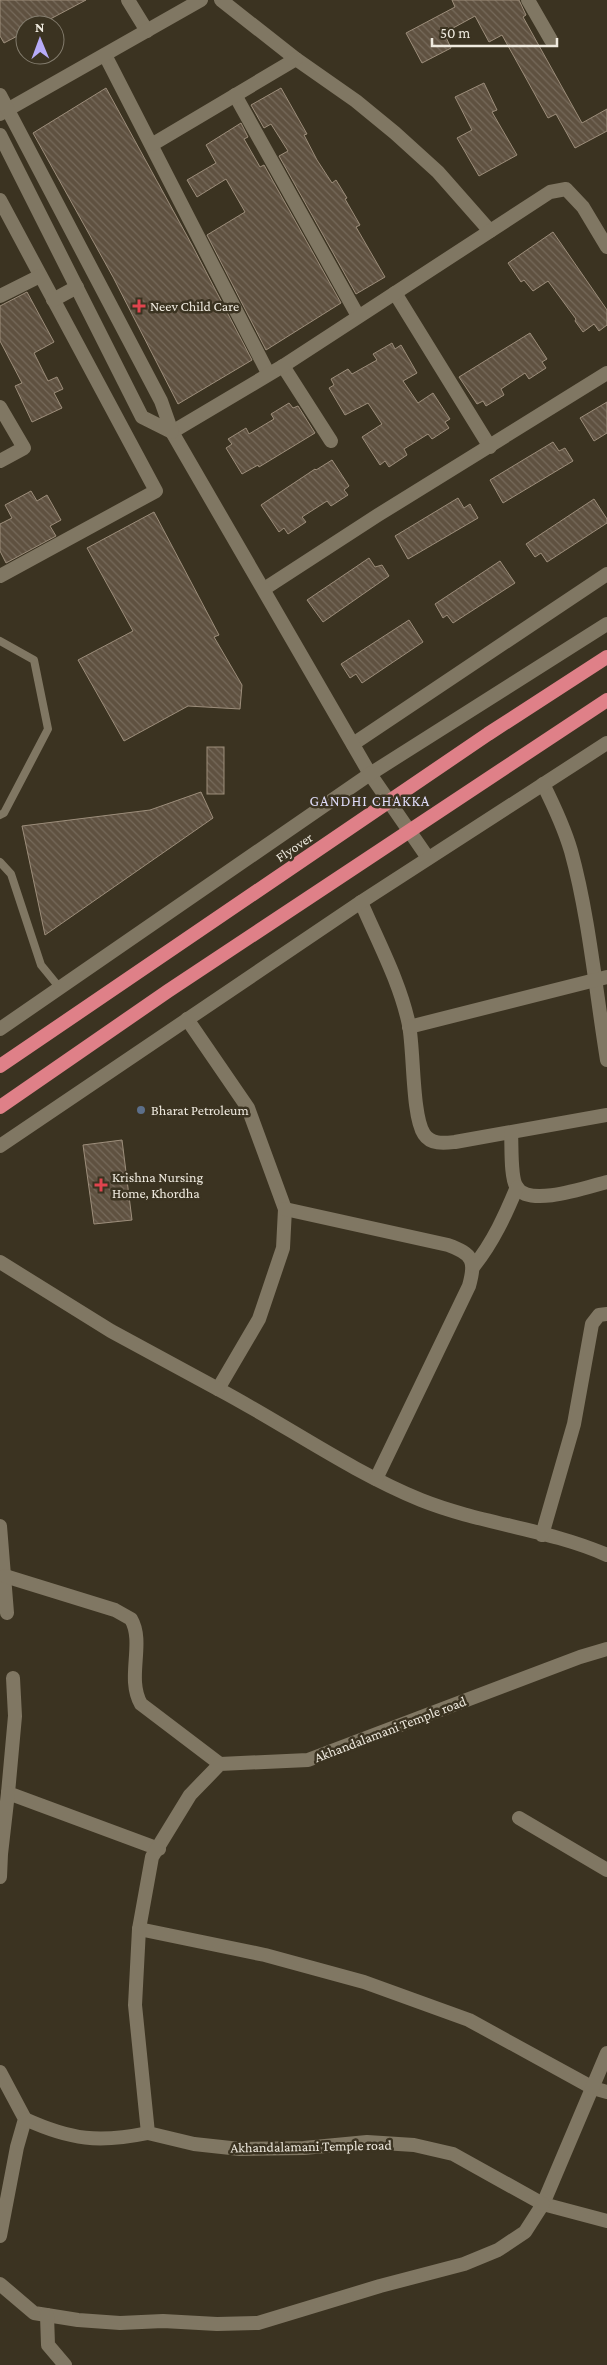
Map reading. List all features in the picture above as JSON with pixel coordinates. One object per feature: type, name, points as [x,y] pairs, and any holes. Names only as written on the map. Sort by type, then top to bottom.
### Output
[{"type":"highway","name":"Flyover","points":[[0,1066],[387,805],[488,734],[607,657]]},
{"type":"highway","points":[[0,1107],[168,992],[607,700]]},
{"type":"street","points":[[128,0],[147,31]]},
{"type":"street","points":[[4,112],[201,0]]},
{"type":"street","points":[[221,0],[296,59],[356,101],[395,133],[438,172],[490,231]]},
{"type":"street","points":[[528,0],[551,40]]},
{"type":"street","points":[[105,55],[153,144],[268,374]]},
{"type":"street","points":[[153,144],[296,59]]},
{"type":"street","points":[[0,95],[4,112],[25,146],[161,401],[172,432],[370,774],[428,858]]},
{"type":"street","points":[[235,95],[358,316]]},
{"type":"street","points":[[0,135],[142,417],[172,432]]},
{"type":"street","points":[[172,432],[283,366],[550,192],[566,189],[582,207],[607,247]]},
{"type":"street","points":[[0,200],[156,492],[0,576]]},
{"type":"street","points":[[0,296],[40,276]]},
{"type":"street","points":[[53,300],[78,287]]},
{"type":"street","points":[[395,293],[490,447]]},
{"type":"street","points":[[283,366],[330,441]]},
{"type":"street","points":[[264,589],[607,373]]},
{"type":"street","points":[[0,407],[24,448],[0,461]]},
{"type":"street","points":[[353,744],[607,574]]},
{"type":"street","points":[[0,1029],[370,774],[607,624]]},
{"type":"street","points":[[0,1146],[361,902],[607,743]]},
{"type":"street","points":[[544,784],[560,818],[571,850],[600,979],[607,1060]]},
{"type":"street","points":[[361,902],[402,996],[410,1027],[419,1120],[424,1136],[437,1143],[446,1143],[511,1133],[607,1114]]},
{"type":"street","points":[[410,1027],[600,979]]},
{"type":"street","points":[[187,1019],[248,1108],[285,1209],[283,1248],[258,1319],[218,1389]]},
{"type":"street","points":[[376,1480],[469,1286],[474,1266],[488,1248],[499,1229],[516,1187],[511,1133]]},
{"type":"street","points":[[516,1187],[526,1195],[542,1196],[607,1182]]},
{"type":"street","points":[[285,1209],[448,1245],[468,1254],[474,1266]]},
{"type":"street","points":[[0,1262],[111,1331],[218,1389],[376,1480],[422,1500],[468,1516],[542,1535],[607,1555]]},
{"type":"street","points":[[542,1535],[574,1424],[592,1324],[599,1316],[607,1314]]},
{"type":"street","points":[[0,1526],[7,1613]]},
{"type":"street","points":[[0,2072],[25,2119],[60,2133],[86,2140],[124,2138],[148,2133],[135,2005],[138,1929],[152,1857],[159,1849],[190,1795],[220,1764],[152,1714],[138,1699],[135,1694],[134,1624],[131,1619],[116,1610],[5,1576]]},
{"type":"street","name":"Akhandalamani Temple road","points":[[220,1764],[308,1760],[361,1738],[580,1657],[607,1649]]},
{"type":"street","points":[[0,1877],[0,1854],[15,1716],[13,1678]]},
{"type":"street","points":[[8,1793],[159,1849]]},
{"type":"street","points":[[520,1818],[607,1870]]},
{"type":"street","points":[[138,1929],[265,1955],[364,1982],[469,2020],[593,2088],[607,2092]]},
{"type":"street","points":[[0,2284],[34,2313],[120,2323],[163,2320],[237,2324],[273,2320],[380,2286],[464,2264],[498,2250],[525,2232],[543,2204],[607,2053]]},
{"type":"street","points":[[0,2237],[17,2147],[25,2119]]},
{"type":"street","name":"Akhandalamani Temple road","points":[[148,2133],[194,2144],[240,2149],[304,2148],[367,2142],[414,2145],[453,2154],[543,2204],[607,2221]]},
{"type":"street","points":[[47,2315],[48,2345],[65,2365]]},
{"type":"lane","points":[[0,641],[34,660],[48,729],[4,813],[0,815]]},
{"type":"lane","points":[[0,862],[11,874],[41,965],[59,987]]},
{"type":"building","points":[[0,0],[86,0],[58,15],[15,15],[15,37],[4,43],[0,36]]},
{"type":"building","points":[[452,0],[519,0],[526,15],[523,17],[582,123],[607,109],[607,131],[575,148],[556,114],[548,118],[502,35],[489,42],[475,16],[444,33],[451,48],[422,63],[406,33],[455,7]]},
{"type":"building","points":[[484,83],[497,110],[492,112],[517,155],[479,176],[457,138],[472,130],[455,97]]},
{"type":"building","points":[[106,88],[192,245],[252,360],[178,404],[113,277],[33,133]]},
{"type":"building","points":[[281,88],[307,134],[304,135],[317,160],[332,183],[336,180],[347,198],[345,199],[360,225],[356,227],[385,277],[356,294],[279,156],[288,151],[271,124],[264,128],[251,105]]},
{"type":"building","points":[[241,123],[248,137],[244,139],[260,167],[264,165],[341,303],[266,350],[207,235],[245,212],[226,179],[197,197],[187,180],[216,163],[206,145]]},
{"type":"building","points":[[553,232],[607,310],[607,325],[599,331],[594,324],[583,332],[575,321],[576,319],[548,281],[533,291],[524,280],[521,282],[508,263]]},
{"type":"building","points":[[27,292],[54,342],[34,353],[48,381],[57,377],[63,389],[54,393],[62,408],[32,422],[15,386],[22,383],[0,341],[0,306]]},
{"type":"building","points":[[530,333],[547,359],[542,362],[546,368],[529,379],[525,373],[501,389],[504,395],[486,406],[483,401],[477,404],[459,377]]},
{"type":"building","points":[[392,343],[395,349],[401,345],[417,373],[403,381],[418,403],[433,393],[450,419],[445,422],[449,428],[432,439],[428,434],[404,449],[407,455],[389,467],[385,461],[380,465],[362,437],[382,424],[368,403],[345,415],[329,388],[334,385],[331,379],[348,369],[352,374],[377,360],[373,354]]},
{"type":"building","points":[[607,402],[607,433],[594,441],[580,418]]},
{"type":"building","points":[[289,403],[293,408],[298,406],[315,433],[259,467],[258,465],[242,474],[226,448],[232,444],[228,439],[246,428],[249,434],[274,419],[271,414]]},
{"type":"building","points":[[553,442],[559,451],[565,448],[573,461],[503,503],[490,480]]},
{"type":"building","points":[[332,460],[349,486],[344,490],[348,495],[331,506],[327,501],[302,517],[306,522],[288,534],[284,528],[279,532],[261,505]]},
{"type":"building","points":[[31,491],[37,501],[47,495],[61,520],[50,526],[56,536],[6,563],[0,551],[0,524],[12,518],[5,505]]},
{"type":"building","points":[[458,498],[464,508],[470,504],[478,518],[408,559],[395,536]]},
{"type":"building","points":[[594,499],[607,519],[607,523],[547,562],[541,553],[535,557],[526,544]]},
{"type":"building","points":[[154,512],[219,635],[214,637],[242,685],[240,709],[188,706],[124,741],[78,660],[133,631],[87,548]]},
{"type":"building","points":[[369,558],[375,567],[382,565],[389,576],[323,622],[307,600]]},
{"type":"building","points":[[500,561],[515,583],[453,623],[447,615],[443,618],[435,604]]},
{"type":"building","points":[[409,620],[423,642],[362,683],[356,674],[350,678],[341,664]]},
{"type":"building","points":[[207,747],[224,747],[224,794],[207,794]]},
{"type":"building","points":[[201,792],[213,818],[45,935],[22,826],[150,810]]},
{"type":"building","points":[[122,1140],[132,1220],[94,1224],[83,1145]]},
{"type":"place","name":"Neev Child Care","points":[[139,306]]},
{"type":"place","name":"Bharat Petroleum","points":[[141,1110]]},
{"type":"place","name":"Krishna Nursing Home, Khordha","points":[[101,1185]]},
{"type":"district","name":"GANDHI CHAKKA","points":[[370,801]]}]
